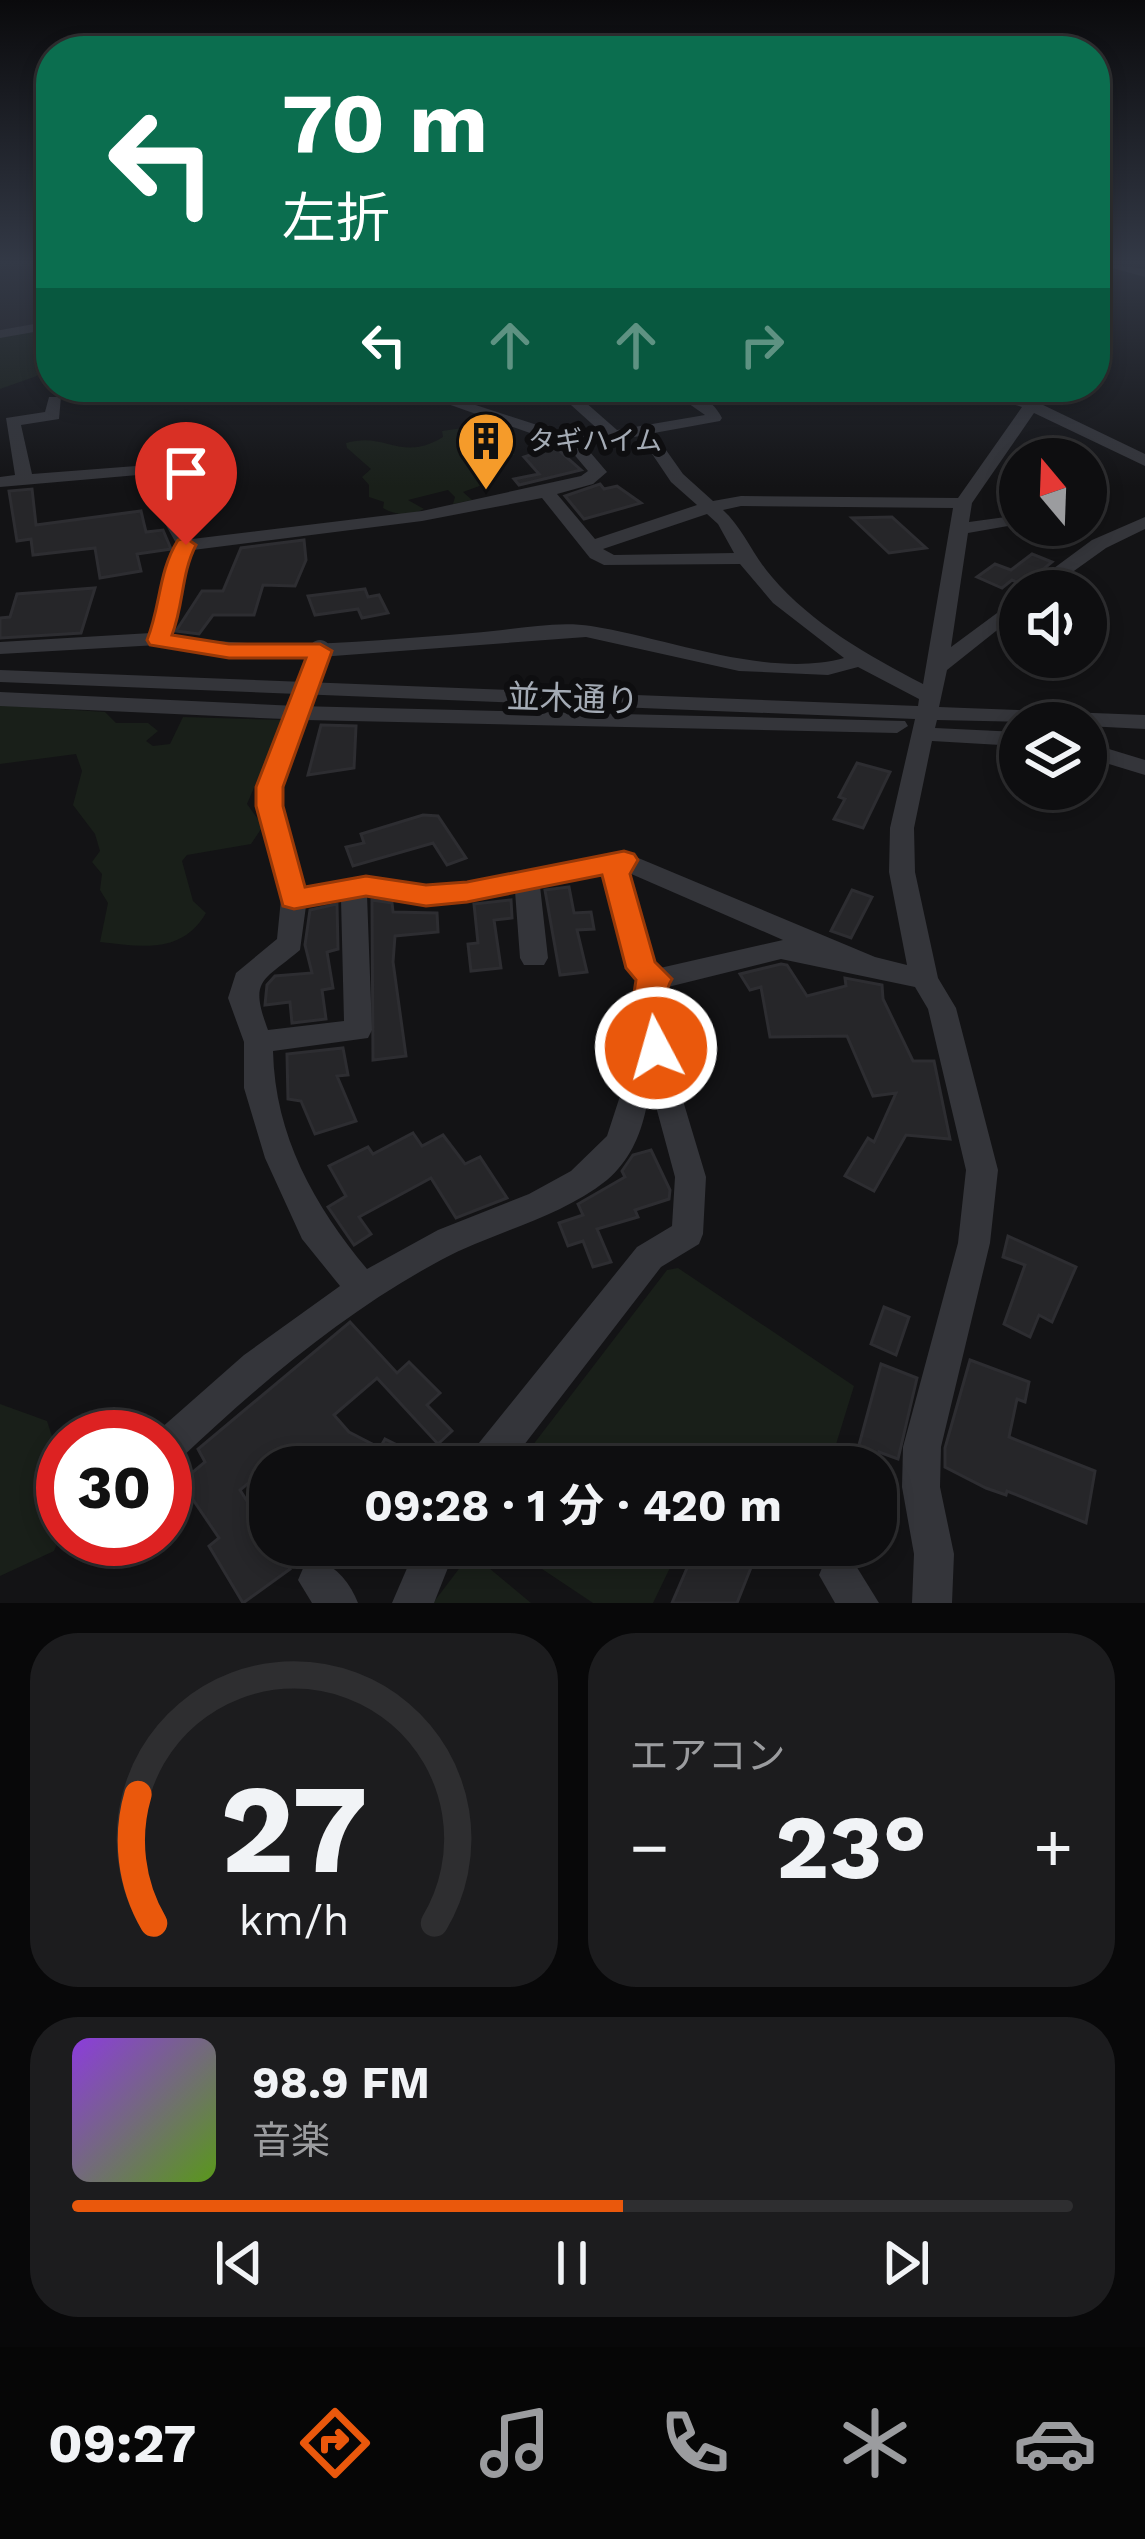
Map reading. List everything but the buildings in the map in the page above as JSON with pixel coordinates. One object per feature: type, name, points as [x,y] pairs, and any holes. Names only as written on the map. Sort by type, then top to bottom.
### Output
[{"type":"street","points":[[24,478],[12,421],[53,416],[55,402]]},
{"type":"street","points":[[451,402],[573,442],[714,418],[712,411],[697,402]]},
{"type":"street","points":[[576,402],[611,434]]},
{"type":"street","points":[[932,1603],[934,1554],[921,1487],[922,1447],[974,1243],[982,1170],[942,1008],[924,979],[902,828],[929,703],[960,516],[1028,402]]},
{"type":"street","points":[[1042,402],[1145,461]]},
{"type":"street","points":[[644,430],[676,478],[713,506],[746,558],[780,599],[860,660],[929,703],[999,731]]},
{"type":"street","points":[[186,545],[422,516],[546,492],[598,472],[573,442]]},
{"type":"street","points":[[0,482],[143,469],[186,545]]},
{"type":"street","points":[[546,492],[591,547],[611,561],[746,558]]},
{"type":"street","points":[[591,547],[713,506],[765,499],[999,520]]},
{"type":"street","points":[[1062,570],[1099,544],[1145,522]]},
{"type":"street","points":[[158,640],[171,608],[172,570],[186,545]]},
{"type":"street","points":[[0,699],[297,713],[900,726],[929,703],[999,625]]},
{"type":"street","points":[[0,648],[158,640],[229,651],[320,651],[586,631],[740,665],[828,669],[860,660]]},
{"type":"street","points":[[320,651],[270,787],[270,806],[294,899],[290,943],[246,980],[242,998],[258,1042],[259,1088],[281,1158],[314,1229],[364,1291]]},
{"type":"street","name":"並木通り","points":[[0,676],[929,703],[1145,722]]},
{"type":"street","points":[[1107,756],[1145,768]]},
{"type":"street","points":[[294,899],[392,887],[426,896],[527,882],[624,860],[868,965]]},
{"type":"street","points":[[624,860],[616,874],[641,968],[656,979]]},
{"type":"street","points":[[527,882],[534,958]]},
{"type":"street","points":[[258,1042],[358,1030],[354,889]]},
{"type":"street","points":[[500,1446],[650,1257],[687,1234],[694,1211],[686,1147],[663,1084],[650,1013],[650,985],[656,979],[781,949],[924,979]]},
{"type":"street","points":[[192,1422],[364,1291],[428,1250],[549,1197],[599,1169],[627,1132],[632,1102],[663,1084]]},
{"type":"street","points":[[412,1603],[431,1566]]},
{"type":"shaded area","points":[[0,338],[36,338],[36,376],[0,389]]},
{"type":"shaded area","points":[[483,425],[515,455],[478,460],[474,467],[494,475],[493,481],[463,492],[472,500],[453,504],[455,497],[448,490],[408,500],[424,509],[408,514],[388,511],[384,502],[369,497],[369,485],[362,477],[371,469],[346,443],[360,440],[416,447],[443,437],[442,431]]},
{"type":"shaded area","points":[[0,705],[105,712],[116,723],[148,723],[158,731],[146,741],[153,746],[170,744],[183,717],[283,720],[247,804],[263,826],[251,844],[187,855],[182,861],[193,901],[206,913],[185,936],[160,945],[100,942],[108,903],[100,890],[102,874],[92,862],[100,851],[95,834],[73,805],[82,771],[76,754],[0,764]]},
{"type":"shaded area","points":[[678,1268],[854,1386],[835,1446],[532,1446],[667,1270]]},
{"type":"shaded area","points":[[0,1404],[36,1417],[36,1559],[0,1576]]},
{"type":"shaded area","points":[[461,1566],[487,1566],[531,1603],[433,1603]]},
{"type":"shaded area","points":[[538,1566],[671,1566],[653,1603],[593,1603]]},
{"type":"place","name":"タギハイム","points":[[486,492]]},
{"type":"route","points":[[186,545],[172,570],[171,608],[158,640],[229,651],[320,651],[270,787],[270,806],[294,899],[366,886],[426,896],[467,892],[624,860],[616,874],[641,968],[656,979],[650,985],[650,1013],[656,1048]]}]
